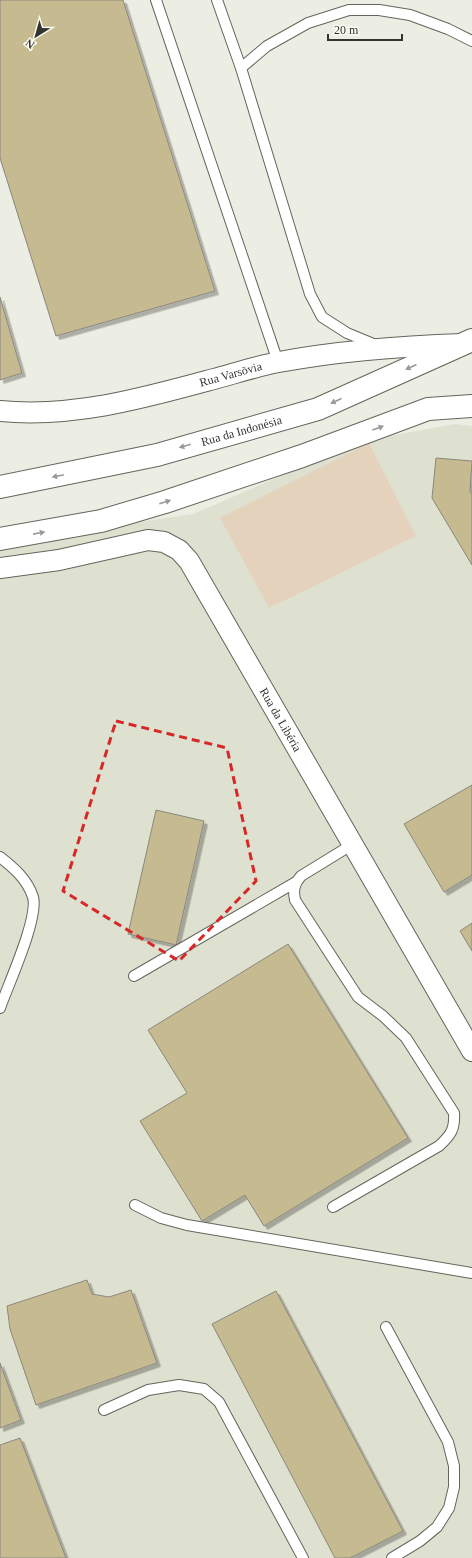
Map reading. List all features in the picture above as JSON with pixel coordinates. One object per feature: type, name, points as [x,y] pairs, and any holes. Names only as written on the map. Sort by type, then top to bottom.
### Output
[{"type":"main road","name":"Rua da Indonésia","points":[[0,487],[157,455],[318,409],[468,342]]},
{"type":"main road","points":[[0,539],[101,521],[165,502],[302,456],[428,409],[472,406]]},
{"type":"street","name":"Rua Varsōvia","points":[[0,411],[50,412],[90,409],[139,400],[278,362],[408,345],[468,342]]},
{"type":"street","name":"Rua da Libéria","points":[[0,568],[59,560],[148,540],[164,542],[179,550],[189,561],[472,1051]]},
{"type":"lane","points":[[156,0],[278,362]]},
{"type":"lane","points":[[217,0],[241,68],[310,294],[322,317],[347,333],[384,348]]},
{"type":"lane","points":[[241,68],[267,46],[308,23],[349,10],[380,10],[410,15],[448,29],[472,42]]},
{"type":"lane","points":[[134,976],[296,882],[301,876],[353,844]]},
{"type":"lane","points":[[0,857],[27,883],[33,898],[32,920],[0,1008]]},
{"type":"lane","points":[[296,882],[293,891],[295,900],[358,997],[394,1025],[416,1050],[454,1113],[455,1125],[449,1136],[439,1146],[333,1207]]},
{"type":"lane","points":[[135,1205],[161,1218],[187,1225],[472,1273]]},
{"type":"lane","points":[[386,1327],[448,1442],[454,1466],[454,1487],[450,1508],[437,1527],[420,1541],[392,1558]]},
{"type":"lane","points":[[104,1410],[148,1390],[179,1385],[204,1389],[219,1402],[303,1558]]},
{"type":"highlighted area","points":[[116,721],[227,748],[256,881],[179,961],[63,891]]},
{"type":"shaded area","points":[[455,424],[472,426],[472,1558],[0,1558],[0,542],[193,514],[361,441]]},
{"type":"shaded area","points":[[369,443],[416,536],[269,608],[220,518]]},
{"type":"building","points":[[0,0],[123,0],[215,291],[56,336],[0,158]]},
{"type":"building","points":[[0,297],[22,373],[0,380]]},
{"type":"building","points":[[436,458],[472,461],[470,491],[472,494],[472,565],[432,498]]},
{"type":"building","points":[[472,785],[472,875],[444,892],[404,824]]},
{"type":"building","points":[[156,810],[204,821],[176,945],[128,934]]},
{"type":"building","points":[[472,923],[472,951],[460,931]]},
{"type":"building","points":[[288,944],[408,1138],[264,1226],[245,1195],[202,1221],[140,1121],[187,1093],[148,1030]]},
{"type":"building","points":[[87,1280],[92,1294],[109,1297],[131,1290],[157,1363],[36,1405],[10,1329],[7,1306]]},
{"type":"building","points":[[276,1291],[403,1531],[350,1558],[335,1558],[212,1324]]},
{"type":"building","points":[[0,1363],[21,1420],[0,1428]]},
{"type":"building","points":[[20,1438],[66,1558],[0,1558],[0,1445]]}]
